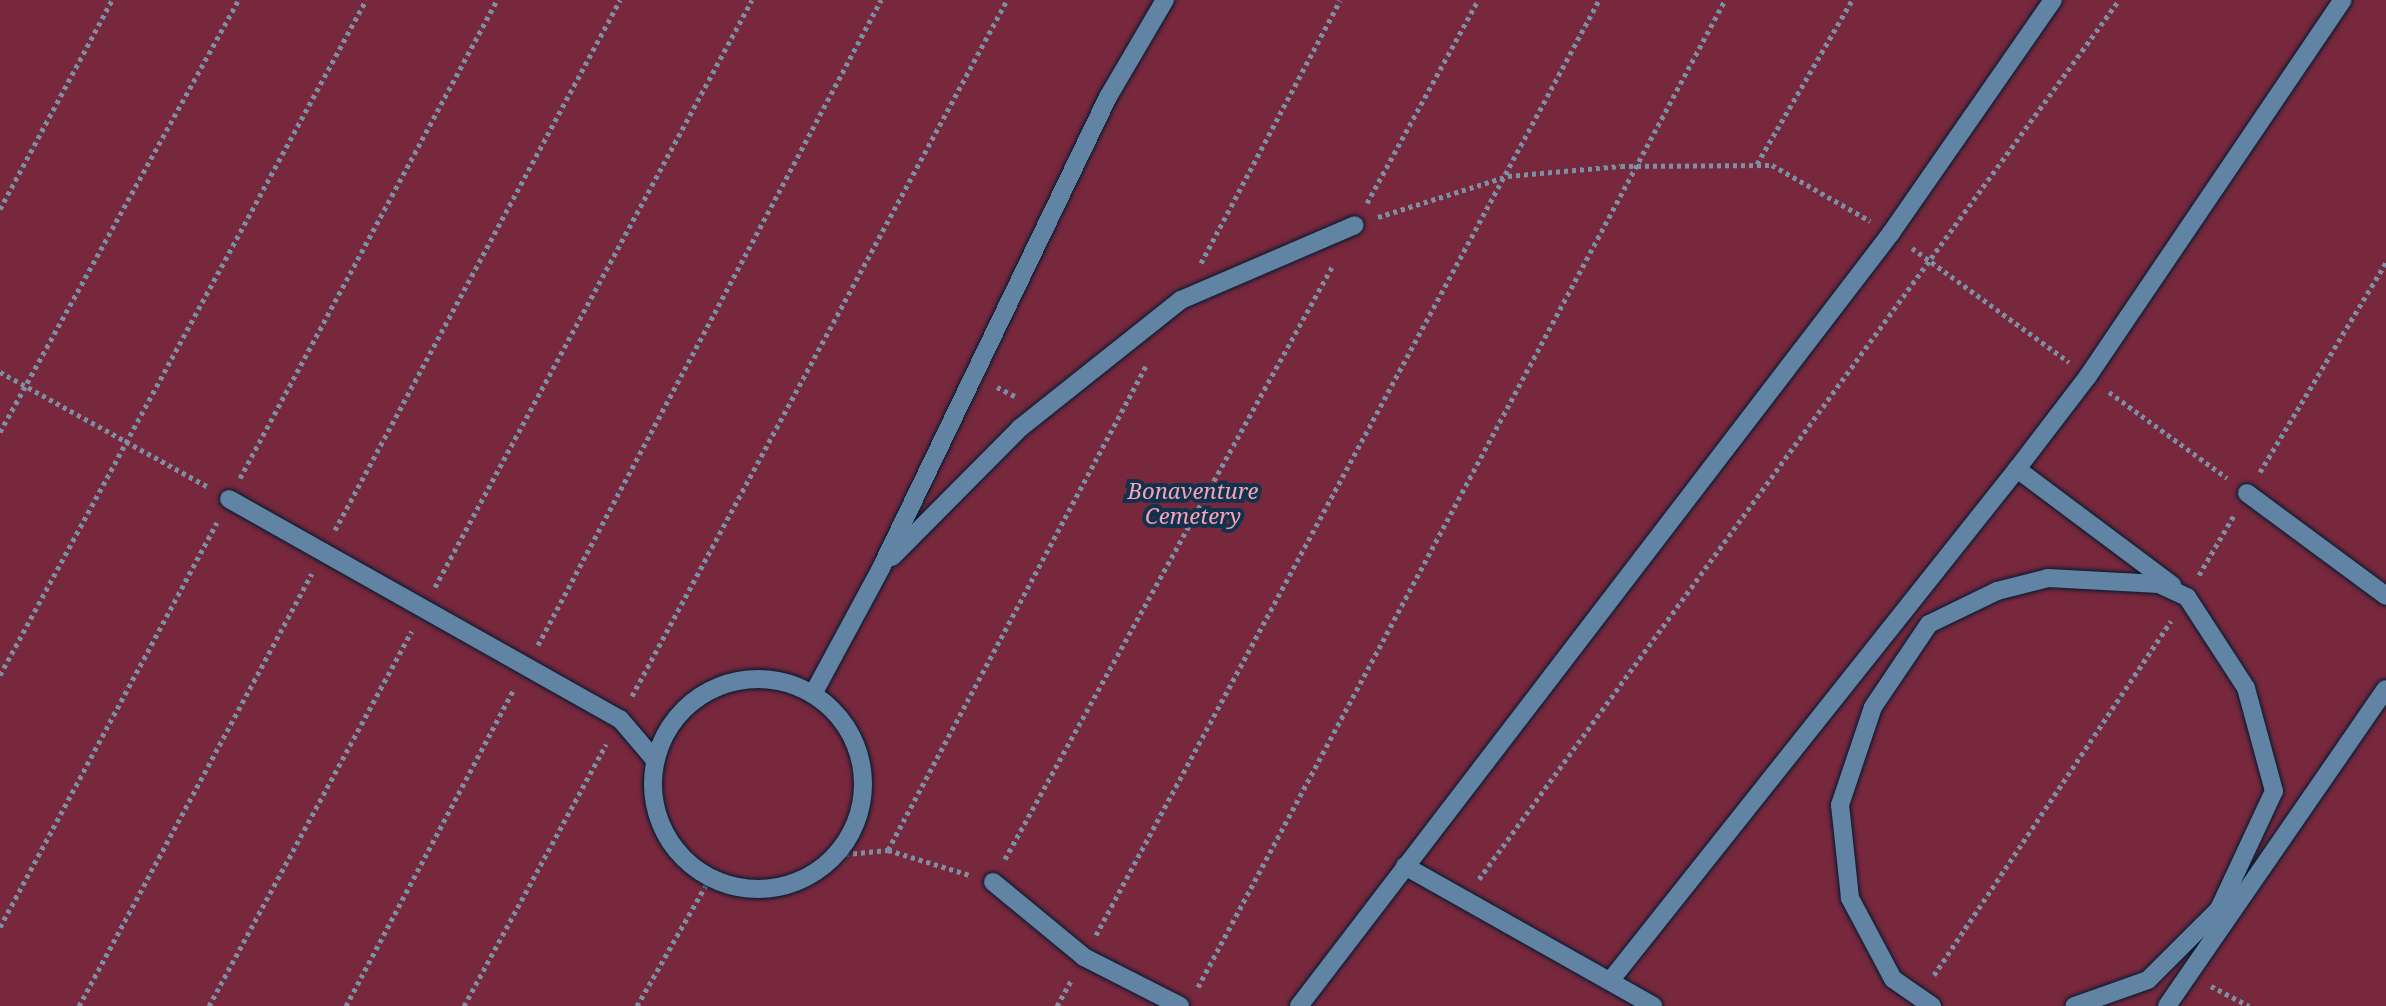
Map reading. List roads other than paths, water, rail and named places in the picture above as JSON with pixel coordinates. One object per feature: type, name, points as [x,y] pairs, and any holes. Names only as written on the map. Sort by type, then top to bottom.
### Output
[{"type":"lane","points":[[813,694],[881,568],[976,376],[1108,97],[1165,0]]},
{"type":"lane","points":[[1299,1006],[1891,233],[2053,0]]},
{"type":"lane","points":[[1610,981],[2088,376],[2343,0]]},
{"type":"lane","points":[[881,568],[1042,410],[1181,300],[1355,225]]},
{"type":"lane","points":[[2017,469],[2187,597],[2246,688],[2274,791],[2219,909],[2148,980],[2074,1006]]},
{"type":"lane","points":[[2247,493],[2386,596]]},
{"type":"lane","points":[[229,499],[620,719],[655,760]]},
{"type":"lane","points":[[1925,1002],[1893,979],[1850,898],[1840,805],[1873,707],[1929,624],[1997,591],[2048,578],[2159,584],[2187,597]]},
{"type":"lane","points":[[756,677],[791,682],[813,694],[846,724],[861,756],[864,791],[856,825],[837,855],[796,883],[767,889],[738,888],[710,878],[682,858],[662,829],[653,796],[655,760],[668,728],[691,701],[722,684],[756,677]]},
{"type":"lane","points":[[2167,1006],[2386,689]]},
{"type":"lane","points":[[1405,866],[1653,1006]]},
{"type":"lane","points":[[993,882],[1084,957],[1180,1006]]},
{"type":"park label","name":"Bonaventure Cemetery","points":[[1193,502]]}]
